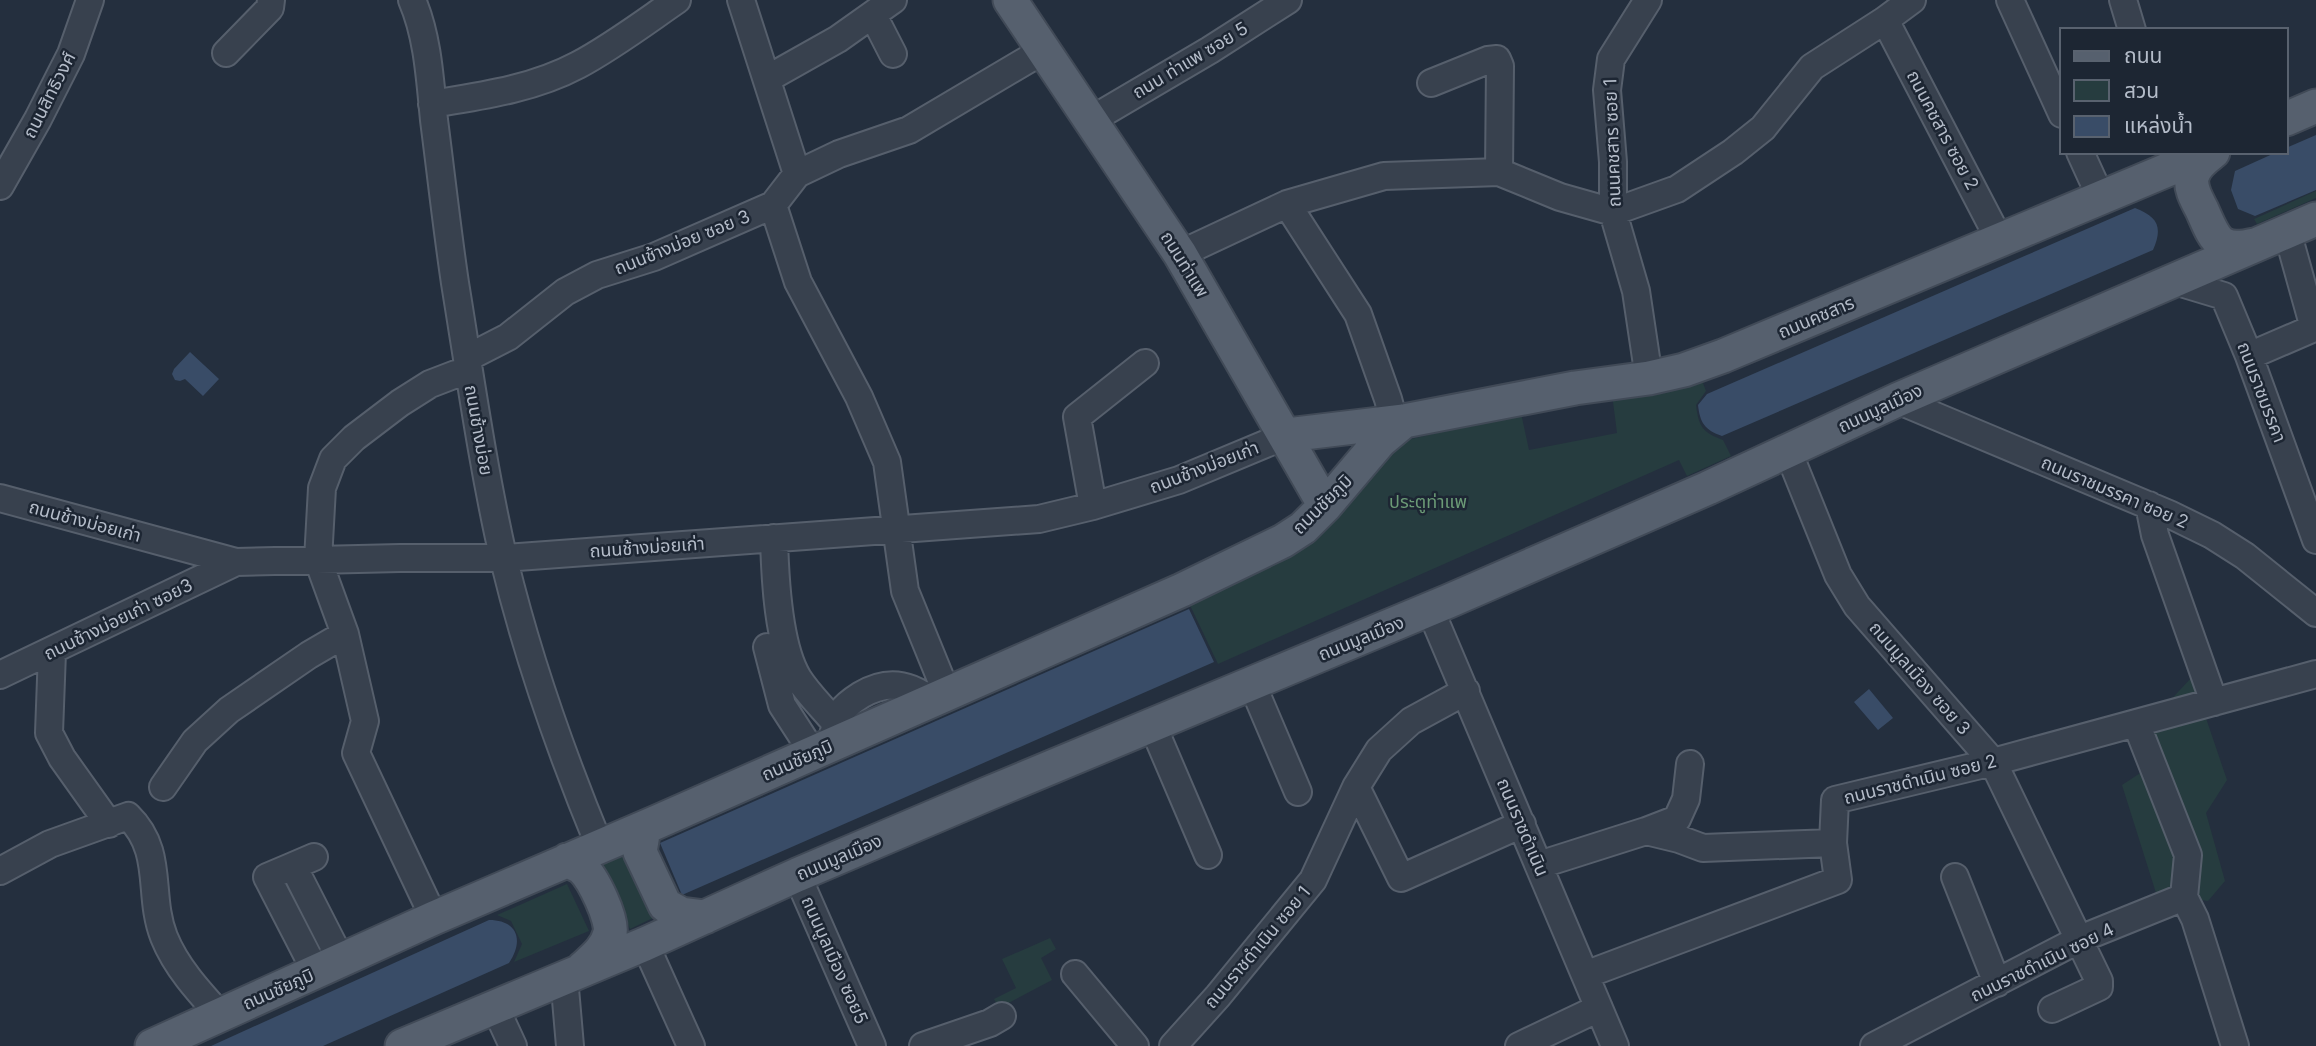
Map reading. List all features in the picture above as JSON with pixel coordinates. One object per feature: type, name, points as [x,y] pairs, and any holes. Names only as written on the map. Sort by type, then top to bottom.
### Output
[{"type":"main road","name":"ถนนท่าแพ","points":[[1010,0],[1180,254],[1287,435],[1325,506]]},
{"type":"main road","points":[[2288,118],[2316,106]]},
{"type":"main road","name":"ถนนคชสาร","points":[[1399,421],[1684,370],[2101,198],[2164,166],[2205,154]]},
{"type":"main road","points":[[2210,154],[2197,165],[2192,177],[2192,188],[2214,237],[2236,249],[2254,245]]},
{"type":"main road","points":[[2164,166],[2161,181],[2170,187],[2176,196],[2196,250],[2194,260],[2171,281]]},
{"type":"main road","name":"ถนนมูลเมือง","points":[[402,1046],[645,944],[797,875],[1152,724],[1430,609],[1708,488],[1896,400],[2302,225]]},
{"type":"main road","points":[[1287,435],[1399,421]]},
{"type":"main road","name":"ถนนชัยภูมิ","points":[[152,1046],[434,918],[644,828],[827,740],[939,698],[1182,590],[1283,541],[1303,528],[1325,506],[1399,421]]},
{"type":"main road","points":[[644,828],[640,852],[665,905],[681,914],[705,917]]},
{"type":"main road","points":[[567,860],[583,869],[594,884],[608,915],[610,932],[600,953],[572,974]]},
{"type":"street","name":"ถนนสิทธิวงศ์","points":[[0,186],[71,54],[90,0]]},
{"type":"street","points":[[226,52],[270,8],[271,0]]},
{"type":"street","name":"ถนนช้างม่อย","points":[[412,0],[428,62],[446,221],[468,365],[504,558],[543,700],[567,768],[600,847]]},
{"type":"street","points":[[432,104],[491,94],[539,81],[578,65],[677,0]]},
{"type":"street","points":[[741,0],[797,174]]},
{"type":"street","name":"ถนน ท่าแพ ซอย 5","points":[[1091,120],[1210,50],[1288,0]]},
{"type":"street","name":"ถนนคชสาร ซอย 1","points":[[1648,0],[1611,59],[1607,90],[1613,162],[1613,212],[1636,291],[1649,378]]},
{"type":"street","points":[[1180,254],[1287,204],[1384,176],[1499,172],[1560,197],[1613,212],[1677,188],[1734,152],[1763,128],[1812,66],[1912,0]]},
{"type":"street","points":[[2010,0],[2060,110]]},
{"type":"street","points":[[2123,0],[2131,28]]},
{"type":"street","points":[[767,79],[838,39],[883,8],[893,54]]},
{"type":"street","name":"ถนนคชสาร ซอย 2","points":[[1885,20],[2000,240]]},
{"type":"street","name":"ถนนช้างม่อย ซอย 3","points":[[318,560],[322,488],[333,459],[354,438],[400,403],[430,384],[456,374],[565,292],[597,275],[654,257],[773,205],[797,174],[839,154],[909,130],[1044,50]]},
{"type":"street","points":[[1431,83],[1488,60],[1497,59],[1500,65],[1499,172]]},
{"type":"street","points":[[2081,154],[2101,198]]},
{"type":"street","points":[[1287,204],[1358,314],[1388,400],[1399,421]]},
{"type":"street","points":[[773,205],[797,282],[859,397],[887,462],[905,591],[939,698]]},
{"type":"street","points":[[2249,356],[2314,328],[2302,225]]},
{"type":"street","name":"ถนนราชมรรคา","points":[[2171,281],[2224,296],[2249,356],[2316,540]]},
{"type":"street","points":[[1093,506],[1077,417],[1145,363]]},
{"type":"street","name":"ถนนราชมรรคา ซอย 2","points":[[1896,400],[2148,505],[2212,535],[2245,556],[2316,613]]},
{"type":"street","name":"ถนนช้างม่อยเก่า","points":[[0,498],[236,562],[504,558],[1039,519],[1179,480],[1287,435]]},
{"type":"street","name":"ถนนมูลเมือง ซอย 3","points":[[1788,451],[1838,575],[1857,606],[1993,762],[2080,939],[2099,981],[2099,987],[2052,1009]]},
{"type":"street","points":[[2148,505],[2155,535],[2214,702]]},
{"type":"street","points":[[774,538],[775,580],[788,657],[827,740]]},
{"type":"street","points":[[318,560],[345,634],[365,721],[356,753],[434,918]]},
{"type":"street","name":"ถนนช้างม่อยเก่า ซอย3","points":[[0,676],[236,562]]},
{"type":"street","name":"ถนนราชดำเนิน","points":[[1430,609],[1615,1046]]},
{"type":"street","points":[[163,787],[195,741],[229,710],[309,655],[345,634]]},
{"type":"street","points":[[768,647],[782,705],[827,740]]},
{"type":"street","points":[[52,652],[49,733],[62,758],[119,820],[141,828],[151,852],[157,908],[164,937],[181,967],[220,1015]]},
{"type":"street","name":"ถนนราชดำเนิน ซอย 2","points":[[1833,843],[1835,800],[1993,762],[2316,674]]},
{"type":"street","name":"ถนนราชดำเนิน ซอย 1","points":[[1173,1046],[1218,996],[1313,880],[1356,787],[1378,750],[1411,721],[1466,691]]},
{"type":"street","points":[[1258,698],[1298,792]]},
{"type":"street","points":[[2136,723],[2188,855],[2184,897],[2195,919],[2235,1046]]},
{"type":"street","points":[[1152,724],[1208,855]]},
{"type":"street","points":[[1539,865],[1677,819],[1686,799],[1690,764]]},
{"type":"street","points":[[1356,787],[1401,878],[1522,824]]},
{"type":"street","points":[[0,871],[50,844],[119,820]]},
{"type":"street","points":[[1585,975],[1838,880],[1833,843],[1703,848],[1646,831]]},
{"type":"street","points":[[303,861],[267,877],[329,966]]},
{"type":"street","name":"ถนนมูลเมือง ซอย5","points":[[797,875],[872,1046]]},
{"type":"street","points":[[1955,877],[1997,983]]},
{"type":"street","name":"ถนนราชดำเนิน ซอย 4","points":[[1874,1046],[2080,939],[2184,897]]},
{"type":"street","points":[[645,944],[691,1046]]},
{"type":"street","points":[[570,1046],[572,974]]},
{"type":"street","points":[[1075,974],[1135,1046]]},
{"type":"street","points":[[495,1007],[513,1046]]},
{"type":"street","points":[[1519,1046],[1599,1008]]},
{"type":"street","points":[[923,1046],[990,1023],[1002,1016]]},
{"type":"green space","points":[[2316,191],[2316,198],[2257,224],[2254,219]]},
{"type":"green space","name":"ประตูท่าแพ","points":[[1701,378],[1706,391],[1696,405],[1700,424],[1710,434],[1723,440],[1731,456],[1687,476],[1679,460],[1218,664],[1187,599],[1403,441],[1521,413],[1529,450],[1617,433],[1612,394],[1662,394]]},
{"type":"green space","points":[[2192,677],[2227,780],[2206,813],[2225,881],[2208,901],[2156,893],[2122,785],[2151,766],[2150,722]]},
{"type":"green space","points":[[624,851],[655,917],[630,929],[600,862]]},
{"type":"green space","points":[[567,884],[589,931],[514,962],[522,944],[511,921],[497,915]]},
{"type":"green space","points":[[1050,938],[1056,949],[1041,958],[1052,980],[999,1008],[994,999],[1016,988],[1002,959]]},
{"type":"water","points":[[2316,135],[2316,190],[2255,216],[2238,209],[2231,190],[2235,171],[2273,154],[2288,154],[2288,147]]},
{"type":"water","points":[[2135,208],[2149,215],[2156,224],[2158,235],[2153,250],[1722,436],[1707,428],[1700,417],[1698,405],[1707,394]]},
{"type":"water","points":[[190,352],[219,379],[203,396],[185,379],[175,380],[172,374]]},
{"type":"water","points":[[1189,609],[1214,662],[682,895],[660,843]]},
{"type":"water","points":[[1869,689],[1893,718],[1878,730],[1854,702]]},
{"type":"water","points":[[489,920],[506,924],[516,933],[516,947],[509,963],[323,1046],[211,1046]]}]
